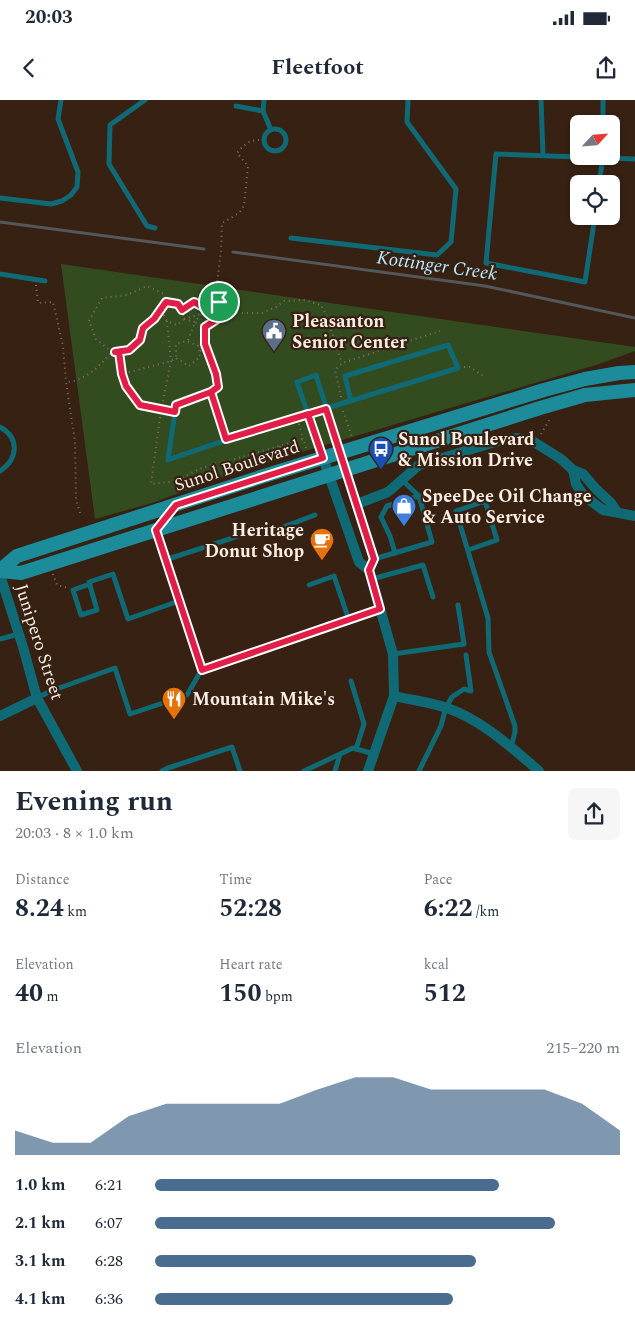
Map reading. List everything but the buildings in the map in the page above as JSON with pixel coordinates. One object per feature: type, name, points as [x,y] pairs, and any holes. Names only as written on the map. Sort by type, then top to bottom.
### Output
[{"type":"main road","name":"Sunol Boulevard","points":[[0,570],[17,556],[176,505],[318,454],[340,452],[585,379],[635,372]]},
{"type":"main road","name":"Sunol Boulevard","points":[[0,570],[21,573],[540,408],[585,396],[635,390]]},
{"type":"street","points":[[356,504],[388,492],[419,465],[502,440],[518,438],[534,442],[561,459],[573,470],[583,474],[611,503],[617,512],[635,516]]},
{"type":"street","points":[[340,452],[374,559],[370,575]]},
{"type":"street","points":[[318,454],[329,476],[359,562],[370,575],[393,654],[394,696],[368,771]]},
{"type":"street","name":"Junipero Street","points":[[0,575],[37,698],[77,771]]},
{"type":"street","points":[[394,696],[446,707],[471,718],[539,771]]},
{"type":"street","points":[[0,716],[37,698]]},
{"type":"lane","points":[[0,198],[51,204],[62,201],[71,195],[77,187],[78,172],[58,119],[60,100]]},
{"type":"lane","points":[[145,100],[110,125],[109,164],[147,226],[155,228]]},
{"type":"lane","points":[[264,100],[263,111],[271,130]]},
{"type":"lane","points":[[291,238],[437,255],[451,242],[456,189],[407,122],[408,100]]},
{"type":"lane","points":[[541,100],[542,156]]},
{"type":"lane","points":[[603,100],[603,115]]},
{"type":"lane","points":[[236,106],[263,111]]},
{"type":"lane","points":[[276,129],[283,133],[286,140],[283,147],[276,151],[268,148],[264,140],[267,132],[271,130],[276,129]]},
{"type":"lane","points":[[570,156],[496,154],[486,263],[585,282],[593,225]]},
{"type":"lane","points":[[620,158],[635,159]]},
{"type":"lane","points":[[0,274],[45,281]]},
{"type":"lane","points":[[226,439],[211,392],[176,405],[168,460],[226,439],[326,409],[458,368],[448,345],[345,376],[351,401]]},
{"type":"lane","points":[[318,454],[308,414],[297,382],[316,375],[340,452]]},
{"type":"lane","points":[[0,427],[9,433],[15,450],[13,459],[0,471]]},
{"type":"lane","points":[[374,559],[432,542],[419,496],[402,480]]},
{"type":"lane","points":[[395,553],[382,517],[387,506],[419,496]]},
{"type":"lane","points":[[468,550],[498,540],[485,501],[456,511],[488,618],[489,652],[515,726],[510,747]]},
{"type":"lane","points":[[176,505],[156,530],[202,670]]},
{"type":"lane","points":[[165,560],[266,527],[278,529],[315,515]]},
{"type":"lane","points":[[370,575],[423,565],[433,597]]},
{"type":"lane","points":[[90,584],[98,610],[80,615],[73,590],[90,584],[89,582],[114,574],[128,619],[179,601]]},
{"type":"lane","points":[[309,585],[334,576],[349,620]]},
{"type":"lane","points":[[393,654],[464,644],[458,605]]},
{"type":"lane","points":[[37,698],[51,691],[115,668],[130,714],[188,695],[202,670],[380,609]]},
{"type":"lane","points":[[0,640],[18,634]]},
{"type":"lane","points":[[419,771],[441,726],[446,707],[452,697],[464,689],[471,690],[466,655]]},
{"type":"lane","points":[[351,681],[364,724],[356,749]]},
{"type":"lane","points":[[162,771],[232,747],[240,771]]},
{"type":"lane","points":[[304,771],[354,748],[374,754]]},
{"type":"lane","points":[[335,771],[340,754]]},
{"type":"path","points":[[222,316],[217,284],[222,223],[239,213],[244,206],[248,166],[238,153],[243,145],[255,140],[264,140]]},
{"type":"path","points":[[35,280],[38,304],[53,302],[63,346],[74,442],[76,499],[80,514]]},
{"type":"path","points":[[166,302],[164,294],[147,286],[127,294],[102,298],[89,321],[96,339],[113,352],[119,352],[126,386],[140,405],[175,412]]},
{"type":"path","points":[[205,327],[222,316],[235,312],[262,313],[284,301],[304,300],[321,305],[342,362],[440,330]]},
{"type":"path","points":[[66,382],[72,382],[92,372],[113,352],[129,350],[140,340],[143,328],[154,319],[166,302]]},
{"type":"path","points":[[166,302],[178,304],[184,318]]},
{"type":"path","points":[[182,310],[194,302],[205,308]]},
{"type":"path","points":[[188,341],[195,322],[205,308],[219,302]]},
{"type":"path","points":[[160,310],[167,321],[171,361],[164,392],[150,484],[169,482],[214,464],[303,439],[308,453],[318,454]]},
{"type":"path","points":[[167,321],[177,325],[184,318],[201,314]]},
{"type":"path","points":[[184,318],[205,327]]},
{"type":"path","points":[[205,327],[205,344],[216,374],[218,387],[211,392]]},
{"type":"path","points":[[188,341],[198,346],[200,357],[189,366],[176,358],[176,344],[188,341]]},
{"type":"path","points":[[199,350],[205,344]]},
{"type":"path","points":[[199,350],[208,353]]},
{"type":"path","points":[[122,374],[176,358]]},
{"type":"path","points":[[457,366],[470,367],[484,377]]},
{"type":"path","points":[[534,442],[541,434],[558,403]]},
{"type":"path","points":[[261,462],[270,459],[278,453],[280,445]]},
{"type":"path","points":[[52,572],[57,584],[73,590]]},
{"type":"green space","points":[[61,264],[635,347],[635,351],[599,364],[295,454],[152,503],[95,519]]},
{"type":"waterway","name":"Kottinger Creek","points":[[0,222],[204,249]]},
{"type":"waterway","name":"Kottinger Creek","points":[[233,252],[485,286],[635,318]]},
{"type":"place","name":"Pleasanton Senior Center","points":[[274,352]]},
{"type":"place","name":"Sunol Boulevard & Mission Drive","points":[[381,470]]},
{"type":"place","name":"SpeeDee Oil Change & Auto Service","points":[[404,527]]},
{"type":"place","name":"Heritage Donut Shop","points":[[322,561]]},
{"type":"place","name":"Mountain Mike's","points":[[174,720]]},
{"type":"route","points":[[219,302],[205,308],[194,302],[182,310],[178,304],[166,302],[154,319],[143,328],[140,340],[129,350],[115,352],[119,352],[126,386],[140,405],[175,412],[176,405],[211,392],[226,439],[308,414],[323,458],[176,505],[156,530],[202,670],[380,609],[369,570],[374,559],[326,409],[226,439],[211,392],[218,387],[216,374],[205,344],[205,327],[222,316],[219,302]]}]
